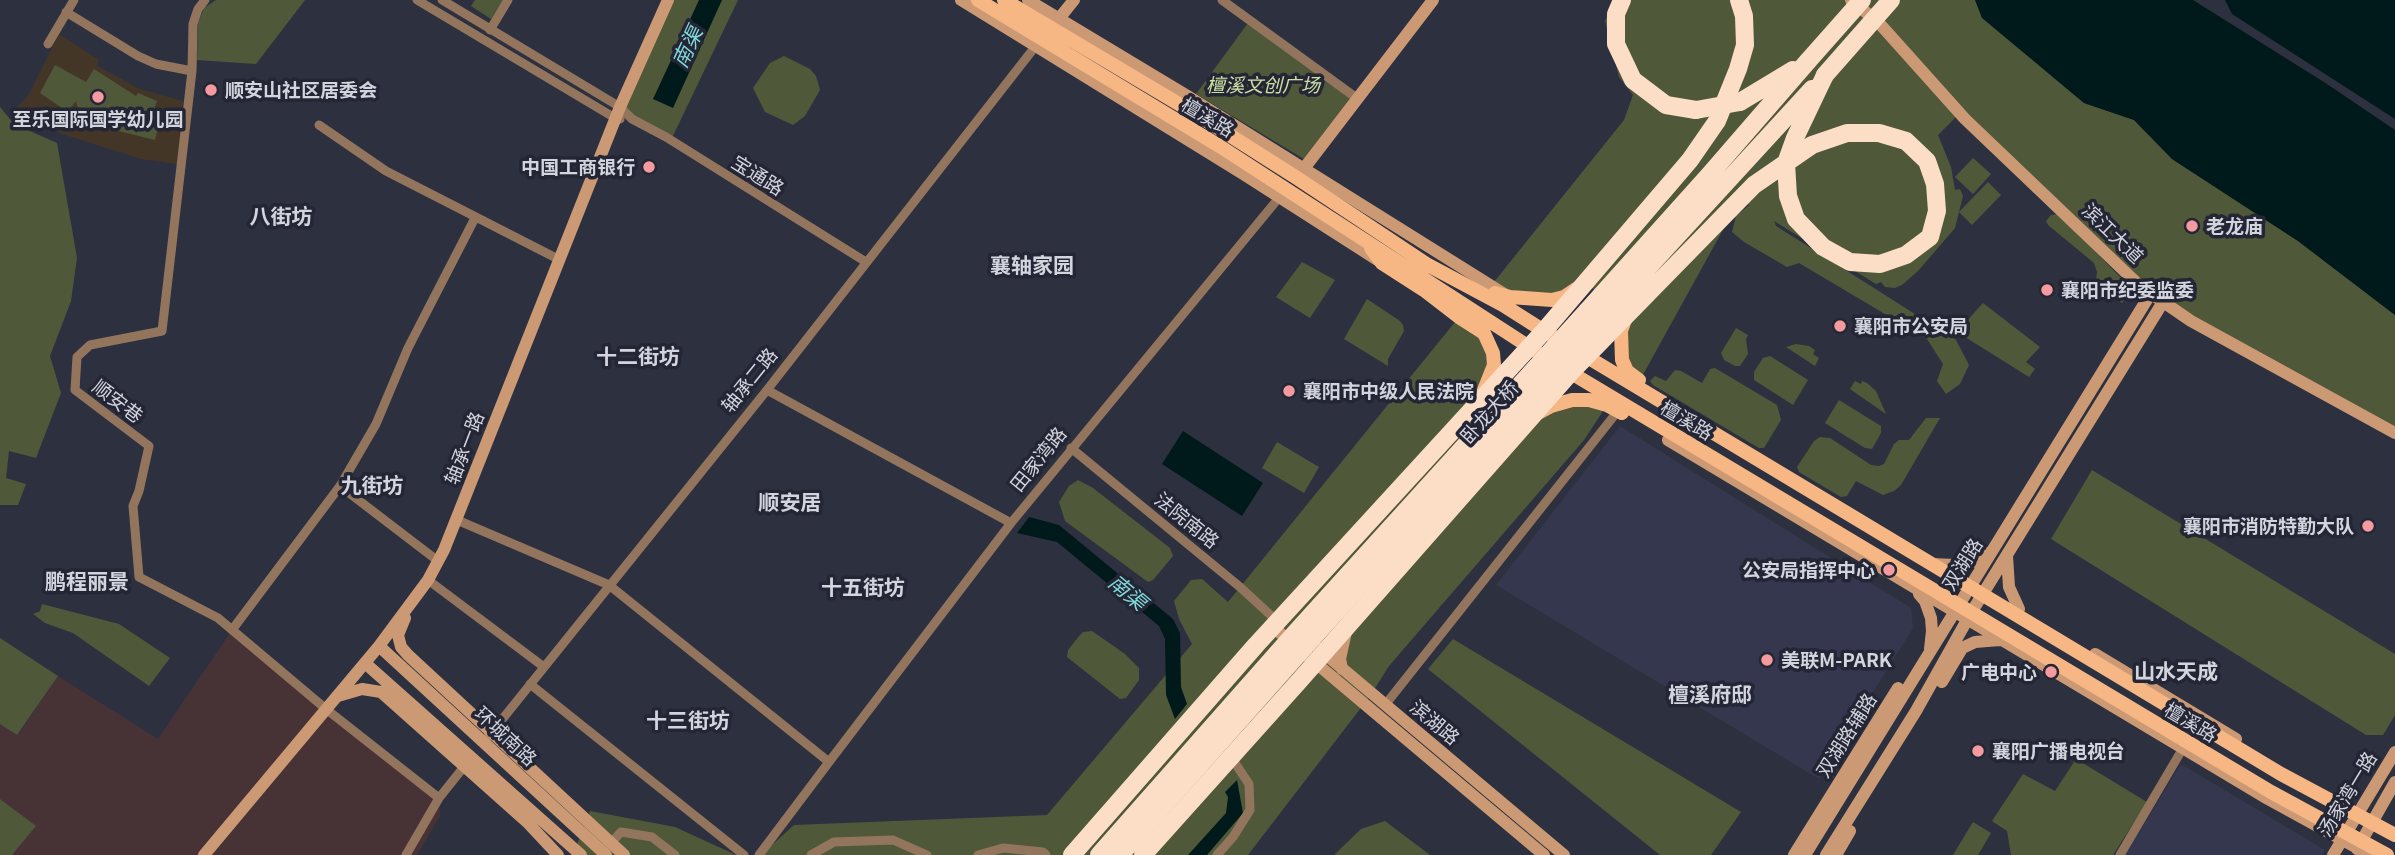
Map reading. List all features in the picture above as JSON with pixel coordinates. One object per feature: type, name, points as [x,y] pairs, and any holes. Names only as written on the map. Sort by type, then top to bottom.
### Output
[{"type":"highway","points":[[1622,0],[1616,14],[1616,44],[1633,80],[1666,105],[1696,110],[1740,102],[1808,61]]},
{"type":"highway","points":[[1072,855],[1278,622],[1530,347],[1672,182],[1717,121],[1733,82],[1745,45],[1744,16],[1739,0]]},
{"type":"highway","name":"卧龙大桥","points":[[1099,855],[1296,632],[1710,174],[1862,0]]},
{"type":"highway","name":"卧龙大桥","points":[[1120,855],[1318,632],[1891,0]]},
{"type":"highway","points":[[1143,855],[1571,372],[1754,185],[1783,165],[1792,158],[1802,151],[1812,145],[1847,133],[1879,133],[1906,141],[1927,161],[1935,184],[1937,211],[1930,237],[1906,255],[1880,264],[1850,262],[1823,247],[1796,219],[1788,196],[1786,163],[1790,150],[1795,138],[1825,75]]},
{"type":"main road","name":"檀溪路","points":[[978,0],[1047,33],[1300,174],[1436,270],[1503,305],[1938,564],[2281,774],[2374,820],[2395,835]]},
{"type":"main road","name":"檀溪路","points":[[1004,0],[1047,33],[1221,147],[1283,193],[1366,241],[1621,407],[1689,443],[1963,612],[2185,745],[2344,836],[2357,848],[2387,855]]},
{"type":"main road","points":[[1366,241],[1382,263],[1484,333],[1493,353],[1494,365],[1487,386],[1470,412]]},
{"type":"main road","points":[[1436,270],[1510,297],[1552,300],[1564,297],[1586,282]]},
{"type":"main road","points":[[1626,317],[1621,331],[1620,347],[1627,371],[1687,409],[1702,425]]},
{"type":"main road","points":[[1530,418],[1551,406],[1572,400],[1589,400],[1621,407],[1668,440],[1689,443]]},
{"type":"street","points":[[48,44],[74,0]]},
{"type":"street","name":"顺安巷","points":[[205,0],[198,9],[193,24],[192,71],[162,331],[90,345],[76,357],[75,390],[149,446],[133,506],[139,577],[218,618],[326,709],[439,798]]},
{"type":"street","name":"宝通路","points":[[416,0],[617,113],[666,137],[866,262]]},
{"type":"street","name":"宝通路","points":[[442,0],[617,113]]},
{"type":"street","points":[[490,30],[508,0]]},
{"type":"street","name":"轴承一路","points":[[204,855],[379,646],[428,580],[457,520],[617,113],[668,0]]},
{"type":"street","points":[[961,0],[1047,33]]},
{"type":"street","points":[[1028,0],[1047,33]]},
{"type":"street","name":"轴承二路","points":[[488,737],[1074,0]]},
{"type":"street","points":[[1222,0],[1358,99]]},
{"type":"street","points":[[1433,0],[1300,174],[1510,297]]},
{"type":"street","name":"滨江大道","points":[[1851,0],[1879,23],[1965,119],[2140,286],[2191,321],[2395,433]]},
{"type":"street","points":[[66,12],[138,57],[156,64],[192,71]]},
{"type":"street","points":[[319,125],[386,171],[558,259]]},
{"type":"street","points":[[1283,193],[1382,263]]},
{"type":"street","name":"田家湾路","points":[[758,855],[1011,523],[1283,193]]},
{"type":"street","points":[[232,630],[340,486],[376,424],[408,348],[475,218]]},
{"type":"street","name":"双湖路","points":[[1805,855],[1929,654],[1963,612],[1978,588],[1999,540],[2151,293]]},
{"type":"street","name":"双湖路","points":[[1978,588],[2007,555],[2163,302]]},
{"type":"street","points":[[766,390],[1011,523]]},
{"type":"street","points":[[1385,705],[1621,407]]},
{"type":"street","points":[[1687,409],[1938,564],[1955,565],[1981,560],[1999,540]]},
{"type":"street","points":[[1668,440],[1911,586],[1963,612],[2003,640],[2185,745],[2120,855]]},
{"type":"street","name":"法院南路","points":[[1071,448],[1240,587],[1278,622]]},
{"type":"street","points":[[340,486],[438,561]]},
{"type":"street","points":[[457,520],[609,585],[829,762]]},
{"type":"street","points":[[2007,555],[2009,587],[2019,609]]},
{"type":"street","points":[[428,580],[544,667]]},
{"type":"street","points":[[1911,586],[1925,601],[1931,618],[1929,654]]},
{"type":"street","points":[[1978,588],[2019,609],[2358,812]]},
{"type":"street","points":[[410,604],[398,635],[401,647],[488,737]]},
{"type":"street","name":"双湖路","points":[[1826,855],[1916,711],[1944,661],[1963,612]]},
{"type":"street","name":"滨湖路","points":[[1278,622],[1544,855]]},
{"type":"street","points":[[1294,687],[1312,677],[1337,673],[1341,647],[1349,625]]},
{"type":"street","name":"双湖路辅路","points":[[1794,855],[1931,635]]},
{"type":"street","points":[[1944,661],[1963,647],[1991,639],[2003,640]]},
{"type":"street","name":"环城南路","points":[[379,646],[488,737],[609,849],[624,855]]},
{"type":"street","points":[[1836,855],[1963,647]]},
{"type":"street","name":"环城南路","points":[[365,663],[468,762],[582,855]]},
{"type":"street","name":"滨湖路","points":[[1337,673],[1385,705],[1564,855]]},
{"type":"street","points":[[530,684],[744,855]]},
{"type":"street","points":[[337,696],[362,689],[381,692],[468,762],[558,855]]},
{"type":"street","name":"汤家湾一路","points":[[2333,855],[2395,752]]},
{"type":"street","points":[[1217,855],[1233,837],[1250,810],[1249,784],[1231,757]]},
{"type":"street","points":[[406,855],[439,798],[468,762]]},
{"type":"street","name":"汤家湾一路","points":[[2357,848],[2395,782]]},
{"type":"street","points":[[2374,820],[2395,828]]},
{"type":"street","points":[[609,849],[621,832],[652,837],[675,855]]},
{"type":"street","points":[[811,855],[834,842],[894,839],[927,855]]},
{"type":"street","points":[[978,855],[1003,848],[1043,852],[1046,855]]},
{"type":"street","points":[[2357,848],[2370,855]]},
{"type":"shaded area","name":"至乐国际国学幼儿园","points":[[59,34],[99,60],[97,66],[140,89],[183,101],[177,164],[141,159],[18,120],[12,113],[29,94]]},
{"type":"shaded area","name":"美联M-PARK","points":[[1620,426],[1911,608],[1913,628],[1819,779],[1496,585]]},
{"type":"shaded area","points":[[232,630],[439,798],[440,816],[417,855],[12,855],[35,826],[0,799],[0,724],[18,735],[58,676],[158,739]]},
{"type":"shaded area","points":[[2181,764],[2325,850],[2322,855],[2125,855]]},
{"type":"green space","points":[[216,0],[305,0],[256,64],[197,60],[198,23],[204,8]]},
{"type":"green space","points":[[475,0],[503,0],[491,19],[471,6]]},
{"type":"green space","points":[[668,0],[738,0],[671,140],[620,107]]},
{"type":"green space","points":[[1614,0],[1975,0],[1983,18],[2084,103],[2134,120],[2172,159],[2298,241],[2395,315],[2395,433],[2151,293],[1960,113],[1938,135],[1951,167],[1955,190],[1960,189],[1963,196],[1955,228],[1918,271],[1902,285],[1895,288],[1885,287],[1881,282],[1876,284],[1774,221],[1776,226],[1956,340],[1969,365],[1960,384],[1946,394],[1937,381],[1943,364],[1927,339],[1799,263],[1787,267],[1732,232],[1736,216],[1749,205],[1740,199],[1640,380],[1627,371],[1626,317],[1586,283],[1552,300],[1490,287],[1624,120],[1633,95],[1619,77],[1605,21]]},
{"type":"green space","name":"檀溪文创广场","points":[[1248,23],[1351,97],[1304,159],[1196,94]]},
{"type":"green space","points":[[784,56],[810,69],[816,76],[820,90],[805,116],[793,125],[765,112],[753,88],[770,63]]},
{"type":"green space","points":[[55,65],[86,82],[94,69],[136,96],[138,93],[157,101],[151,118],[160,120],[155,140],[78,121],[81,109],[76,101],[69,110],[40,93]]},
{"type":"green space","points":[[0,107],[14,124],[57,143],[77,258],[71,301],[50,356],[61,393],[36,458],[9,451],[6,478],[26,484],[18,505],[0,505]]},
{"type":"green space","points":[[1973,158],[1991,174],[1973,194],[1955,177]]},
{"type":"green space","points":[[1988,182],[2001,195],[1972,225],[1959,212]]},
{"type":"green space","points":[[2058,214],[2125,282],[2127,296],[2122,303],[2104,290],[2096,280],[2094,263],[2048,225],[2046,221],[2051,215]]},
{"type":"green space","points":[[1302,262],[1335,280],[1310,318],[1276,297]]},
{"type":"green space","points":[[1367,299],[1403,325],[1404,331],[1388,359],[1388,366],[1344,339]]},
{"type":"green space","points":[[1983,303],[2040,347],[2026,362],[2035,369],[2029,377],[1957,332]]},
{"type":"green space","points":[[1459,317],[1484,333],[1493,353],[1487,387],[1530,417],[1551,406],[1607,405],[1584,440],[1389,666],[1370,696],[1248,855],[761,855],[794,825],[1047,815],[1192,644],[1179,619],[1174,601],[1191,580],[1202,579],[1228,602]]},
{"type":"green space","points":[[1736,328],[1748,335],[1748,354],[1740,366],[1724,360],[1721,353]]},
{"type":"green space","points":[[1796,344],[1815,350],[1813,354],[1819,358],[1815,366],[1786,347]]},
{"type":"green space","points":[[1770,356],[1808,380],[1793,405],[1754,380],[1754,372],[1763,358]]},
{"type":"green space","points":[[1715,368],[1777,405],[1781,420],[1764,448],[1759,448],[1650,381],[1655,376],[1666,381],[1675,370],[1702,383],[1710,369]]},
{"type":"green space","points":[[1855,381],[1867,383],[1876,391],[1886,414],[1850,389]]},
{"type":"green space","points":[[1839,400],[1881,426],[1881,433],[1872,449],[1865,448],[1825,423]]},
{"type":"green space","points":[[1926,418],[1940,418],[1901,485],[1894,491],[1883,495],[1856,481],[1847,496],[1841,497],[1799,472],[1797,467],[1814,441],[1820,437],[1830,438],[1871,465],[1884,464],[1894,444],[1899,440],[1909,440]]},
{"type":"green space","points":[[1277,442],[1319,467],[1304,493],[1262,468]]},
{"type":"green space","points":[[2092,470],[2395,654],[2395,715],[2383,735],[2366,735],[2051,539]]},
{"type":"green space","points":[[1078,480],[1093,488],[1170,548],[1173,556],[1153,580],[1148,582],[1065,521],[1059,502],[1069,486]]},
{"type":"green space","points":[[42,604],[119,624],[170,658],[149,686],[73,633],[45,623],[33,614],[40,611]]},
{"type":"green space","points":[[1092,631],[1125,654],[1139,668],[1139,680],[1126,698],[1120,699],[1067,657],[1068,650],[1079,636],[1083,632]]},
{"type":"green space","points":[[0,638],[58,676],[17,735],[0,724]]},
{"type":"green space","points":[[1453,639],[1741,812],[1711,855],[1660,855],[1428,669]]},
{"type":"green space","points":[[2076,759],[2147,802],[2113,855],[2011,855],[2007,831],[1992,821],[2023,774],[2055,791]]},
{"type":"green space","points":[[0,799],[36,826],[12,855],[0,855]]},
{"type":"green space","points":[[590,811],[675,827],[736,855],[573,855]]},
{"type":"green space","points":[[1385,821],[1430,855],[1334,855],[1361,829]]},
{"type":"green space","points":[[1973,822],[1991,833],[1978,855],[1953,855]]},
{"type":"water","name":"南渠","points":[[699,0],[722,0],[673,108],[653,99]]},
{"type":"water","points":[[1975,0],[2193,0],[2395,130],[2395,315],[2298,241],[2172,159],[2134,120],[2084,103],[1982,18]]},
{"type":"water","points":[[2225,0],[2395,0],[2395,119],[2232,14]]},
{"type":"water","points":[[1183,431],[1263,483],[1242,516],[1162,464]]},
{"type":"water","points":[[1029,517],[1059,525],[1173,619],[1180,633],[1181,687],[1187,704],[1175,719],[1166,695],[1165,639],[1159,626],[1057,542],[1017,533]]},
{"type":"water","points":[[1237,780],[1243,813],[1207,855],[1188,855],[1226,813],[1228,797],[1225,792]]},
{"type":"place","name":"顺安山社区居委会","points":[[211,90]]},
{"type":"place","name":"至乐国际国学幼儿园","points":[[98,97]]},
{"type":"place","name":"中国工商银行","points":[[649,167]]},
{"type":"place","name":"老龙庙","points":[[2192,226]]},
{"type":"place","name":"襄阳市纪委监委","points":[[2047,290]]},
{"type":"place","name":"襄阳市公安局","points":[[1840,326]]},
{"type":"place","name":"襄阳市中级人民法院","points":[[1289,391]]},
{"type":"place","name":"襄阳市消防特勤大队","points":[[2368,526]]},
{"type":"place","name":"公安局指挥中心","points":[[1889,570]]},
{"type":"place","name":"美联M-PARK","points":[[1767,660]]},
{"type":"place","name":"广电中心","points":[[2051,672]]},
{"type":"place","name":"襄阳广播电视台","points":[[1978,751]]},
{"type":"district","name":"八街坊","points":[[281,216]]},
{"type":"district","name":"襄轴家园","points":[[1032,265]]},
{"type":"district","name":"十二街坊","points":[[638,356]]},
{"type":"district","name":"九街坊","points":[[372,485]]},
{"type":"district","name":"顺安居","points":[[790,502]]},
{"type":"district","name":"鹏程丽景","points":[[87,581]]},
{"type":"district","name":"十五街坊","points":[[863,587]]},
{"type":"district","name":"山水天成","points":[[2176,671]]},
{"type":"district","name":"檀溪府邸","points":[[1710,694]]},
{"type":"district","name":"十三街坊","points":[[688,720]]}]
